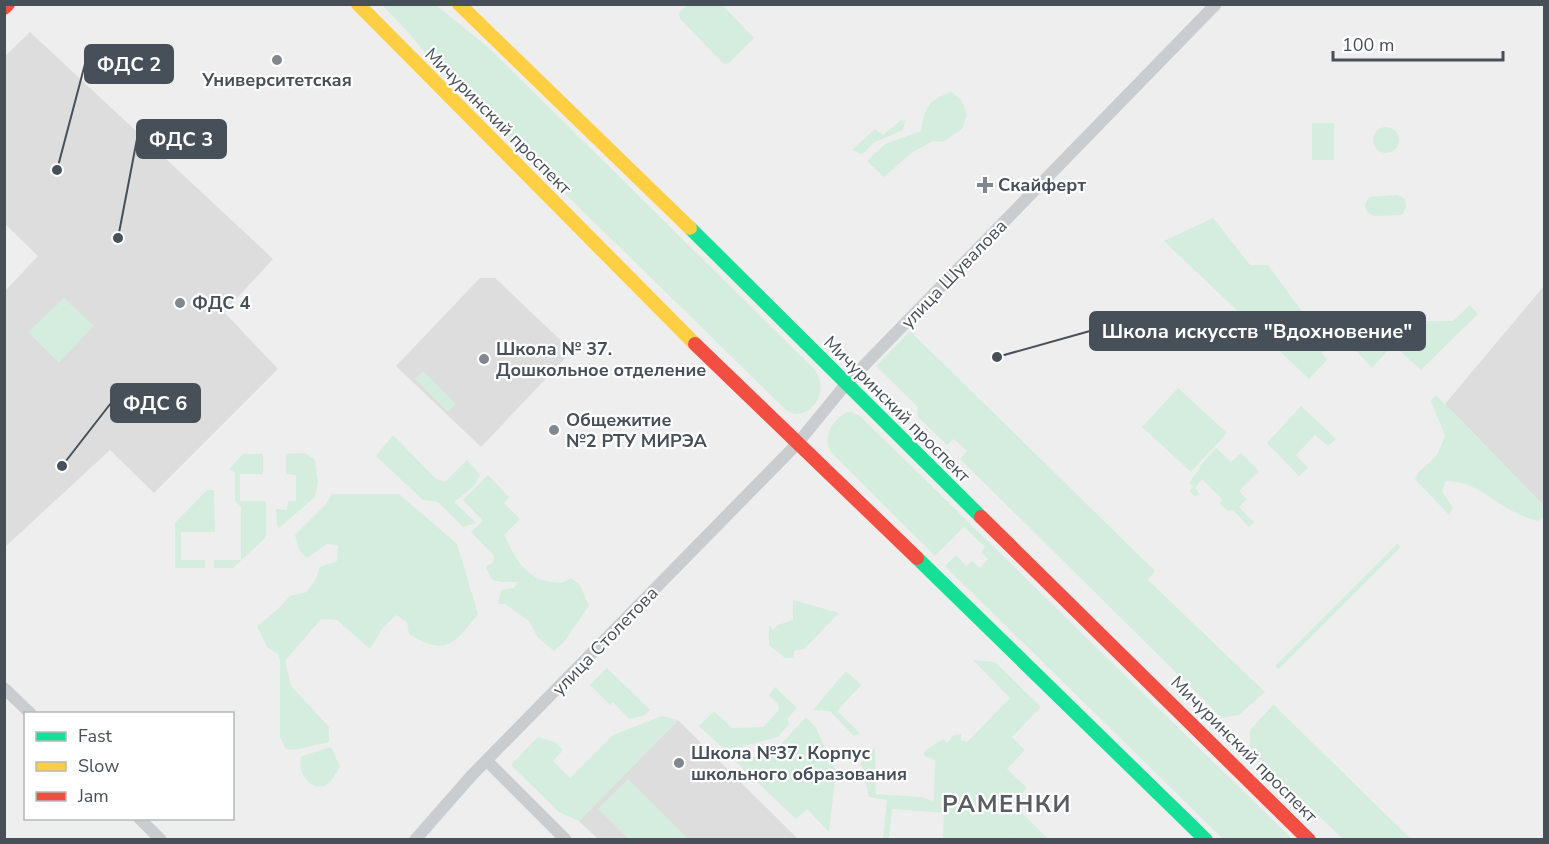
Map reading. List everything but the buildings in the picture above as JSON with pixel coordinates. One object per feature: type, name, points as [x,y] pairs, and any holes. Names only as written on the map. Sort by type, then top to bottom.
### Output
[{"type":"main road","points":[[4,8],[8,4]]},
{"type":"main road","name":"Мичуринский проспект","points":[[358,4],[673,323],[1206,840]]},
{"type":"main road","name":"Мичуринский проспект","points":[[459,4],[680,218],[1309,840]]},
{"type":"street","name":"улица Шувалова","points":[[797,444],[846,384],[1216,4]]},
{"type":"street","name":"улица Столетова","points":[[415,840],[457,791],[797,444]]},
{"type":"street","points":[[4,688],[29,712]]},
{"type":"street","points":[[487,761],[566,840]]},
{"type":"street","points":[[140,820],[161,840]]},
{"type":"shaded area","points":[[30,32],[273,259],[224,312],[278,369],[154,493],[110,450],[5,547],[5,291],[38,256],[5,224],[4,57]]},
{"type":"shaded area","name":"Школа № 37. Дошкольное отделение","points":[[480,278],[495,278],[572,351],[481,447],[396,366]]},
{"type":"shaded area","points":[[1544,286],[1544,506],[1445,404]]},
{"type":"shaded area","name":"Школа №37. Корпус школьного образования","points":[[678,720],[798,839],[598,839],[579,821]]},
{"type":"green space","points":[[382,5],[436,5],[489,48],[815,370],[820,388],[819,397],[814,405],[801,413],[794,414],[786,410],[445,76]]},
{"type":"green space","points":[[687,5],[722,5],[754,38],[729,63],[724,64],[680,19],[679,13]]},
{"type":"green space","points":[[952,92],[962,101],[967,115],[962,129],[943,142],[933,141],[911,153],[884,177],[867,161],[885,144],[921,131],[929,106],[933,101]]},
{"type":"green space","points":[[901,120],[905,121],[903,130],[873,143],[861,154],[852,150],[875,129],[883,135]]},
{"type":"green space","points":[[1312,123],[1334,123],[1334,160],[1312,160]]},
{"type":"green space","points":[[1386,127],[1395,131],[1399,140],[1395,149],[1386,153],[1377,149],[1373,140],[1377,131]]},
{"type":"green space","points":[[1397,195],[1406,203],[1401,215],[1375,216],[1366,211],[1366,202],[1370,197]]},
{"type":"green space","points":[[1213,218],[1250,265],[1268,265],[1310,322],[1453,321],[1470,305],[1478,314],[1421,370],[1393,345],[1372,368],[1345,339],[1341,345],[1337,339],[1322,353],[1327,360],[1309,379],[1164,241]]},
{"type":"green space","points":[[64,298],[94,326],[59,363],[28,332]]},
{"type":"green space","points":[[910,331],[1155,571],[1148,580],[1265,692],[1239,715],[1222,718],[960,459],[967,451],[954,439],[947,445],[917,416],[918,407],[876,366]]},
{"type":"green space","points":[[423,371],[456,404],[448,412],[415,379]]},
{"type":"green space","points":[[1178,388],[1227,433],[1191,472],[1142,427]]},
{"type":"green space","points":[[1436,395],[1544,506],[1544,517],[1538,521],[1526,517],[1471,486],[1446,481],[1442,491],[1453,508],[1449,515],[1415,479],[1437,455],[1445,436],[1431,401]]},
{"type":"green space","points":[[1301,406],[1336,439],[1328,446],[1315,435],[1296,455],[1308,468],[1299,476],[1267,443]]},
{"type":"green space","points":[[847,412],[861,417],[1292,839],[1223,839],[945,566],[956,555],[966,566],[972,561],[980,568],[988,559],[981,552],[985,547],[964,527],[935,556],[830,451],[828,434],[830,429],[837,419]]},
{"type":"green space","points":[[393,435],[436,479],[445,482],[467,460],[480,475],[473,487],[454,502],[476,523],[463,527],[438,502],[423,500],[376,456]]},
{"type":"green space","points":[[1216,448],[1231,462],[1241,453],[1259,471],[1239,491],[1247,499],[1239,507],[1254,522],[1249,527],[1233,510],[1228,511],[1220,504],[1222,499],[1202,479],[1195,488],[1200,495],[1194,496],[1190,491],[1193,486],[1189,483],[1199,467]]},
{"type":"green space","points":[[305,453],[315,460],[318,483],[315,497],[279,528],[276,509],[287,510],[288,501],[296,501],[296,475],[286,474],[286,454]]},
{"type":"green space","points":[[243,454],[263,454],[263,474],[240,474],[240,501],[266,501],[266,534],[264,539],[233,568],[214,568],[214,560],[241,560],[241,507],[235,500],[235,473],[229,469]]},
{"type":"green space","points":[[488,475],[509,497],[504,503],[520,519],[504,535],[522,566],[535,577],[543,580],[565,582],[571,578],[580,585],[589,606],[564,642],[554,651],[538,638],[529,621],[505,604],[498,604],[501,590],[514,588],[517,582],[492,580],[486,567],[493,562],[494,556],[471,532],[483,521],[463,500]]},
{"type":"green space","points":[[207,490],[214,490],[215,532],[181,532],[181,560],[205,560],[205,568],[175,568],[175,523]]},
{"type":"green space","points":[[332,494],[399,494],[457,544],[478,614],[455,640],[441,646],[432,645],[409,634],[407,622],[396,615],[382,629],[370,649],[337,620],[321,619],[285,661],[291,686],[329,727],[329,742],[294,750],[286,749],[280,737],[280,660],[278,654],[267,647],[257,626],[290,596],[307,592],[316,579],[320,567],[337,561],[338,545],[327,544],[307,558],[299,550],[295,535],[327,503]]},
{"type":"green space","points":[[1397,544],[1401,547],[1279,669],[1275,666]]},
{"type":"green space","points":[[793,600],[839,613],[804,649],[794,651],[794,658],[785,658],[769,645],[769,625],[773,630],[778,625],[793,620]]},
{"type":"green space","points":[[973,660],[995,662],[1041,707],[1012,737],[1025,750],[1007,769],[1027,788],[1013,804],[1048,839],[1016,839],[1013,837],[1011,840],[943,839],[944,813],[892,809],[889,839],[883,839],[887,800],[869,797],[861,763],[875,747],[876,794],[920,797],[934,801],[935,760],[924,756],[924,751],[943,739],[947,743],[954,735],[961,734],[961,740],[967,742],[1010,698]]},
{"type":"green space","points":[[607,668],[650,710],[643,716],[629,719],[613,702],[610,705],[590,685]]},
{"type":"green space","points":[[846,671],[861,685],[837,711],[860,733],[854,736],[830,711],[813,710]]},
{"type":"green space","points":[[775,687],[797,708],[788,718],[789,724],[778,737],[726,751],[699,726],[714,711],[732,728],[763,727],[779,710],[778,704],[769,695]]},
{"type":"green space","points":[[1274,704],[1411,839],[1343,839],[1250,750],[1250,730]]},
{"type":"green space","points":[[662,716],[678,720],[579,821],[559,812],[511,765],[538,737],[555,742],[563,750],[553,761],[570,778],[613,735]]},
{"type":"green space","points":[[806,717],[816,728],[836,771],[829,832],[807,809],[796,819],[736,762],[782,749],[782,743]]},
{"type":"green space","points":[[331,747],[340,767],[326,785],[313,785],[308,782],[300,767],[302,756]]},
{"type":"green space","points":[[628,779],[688,839],[629,839],[598,809]]},
{"type":"traffic: fast","points":[[690,228],[981,517]]},
{"type":"traffic: fast","points":[[917,558],[1206,840]]},
{"type":"traffic: slow","points":[[358,4],[695,344]]},
{"type":"traffic: slow","points":[[459,4],[690,228]]},
{"type":"traffic: jam","points":[[4,8],[8,4]]},
{"type":"traffic: jam","points":[[695,344],[917,558]]},
{"type":"traffic: jam","points":[[981,517],[1309,840]]},
{"type":"place","name":"Университетская","points":[[277,60]]},
{"type":"place","name":"ФДС 2","points":[[57,170]]},
{"type":"place","name":"Скайферт","points":[[985,185]]},
{"type":"place","name":"ФДС 3","points":[[118,238]]},
{"type":"place","name":"ФДС 4","points":[[180,303]]},
{"type":"place","name":"Школа искусств \"Вдохновение\"","points":[[997,357]]},
{"type":"place","name":"Школа № 37. Дошкольное отделение","points":[[484,359]]},
{"type":"place","name":"Общежитие №2 РТУ МИРЭА","points":[[554,430]]},
{"type":"place","name":"ФДС 6","points":[[62,466]]},
{"type":"place","name":"Школа №37. Корпус школьного образования","points":[[679,763]]},
{"type":"district","name":"РАМЕНКИ","points":[[1007,804]]}]
